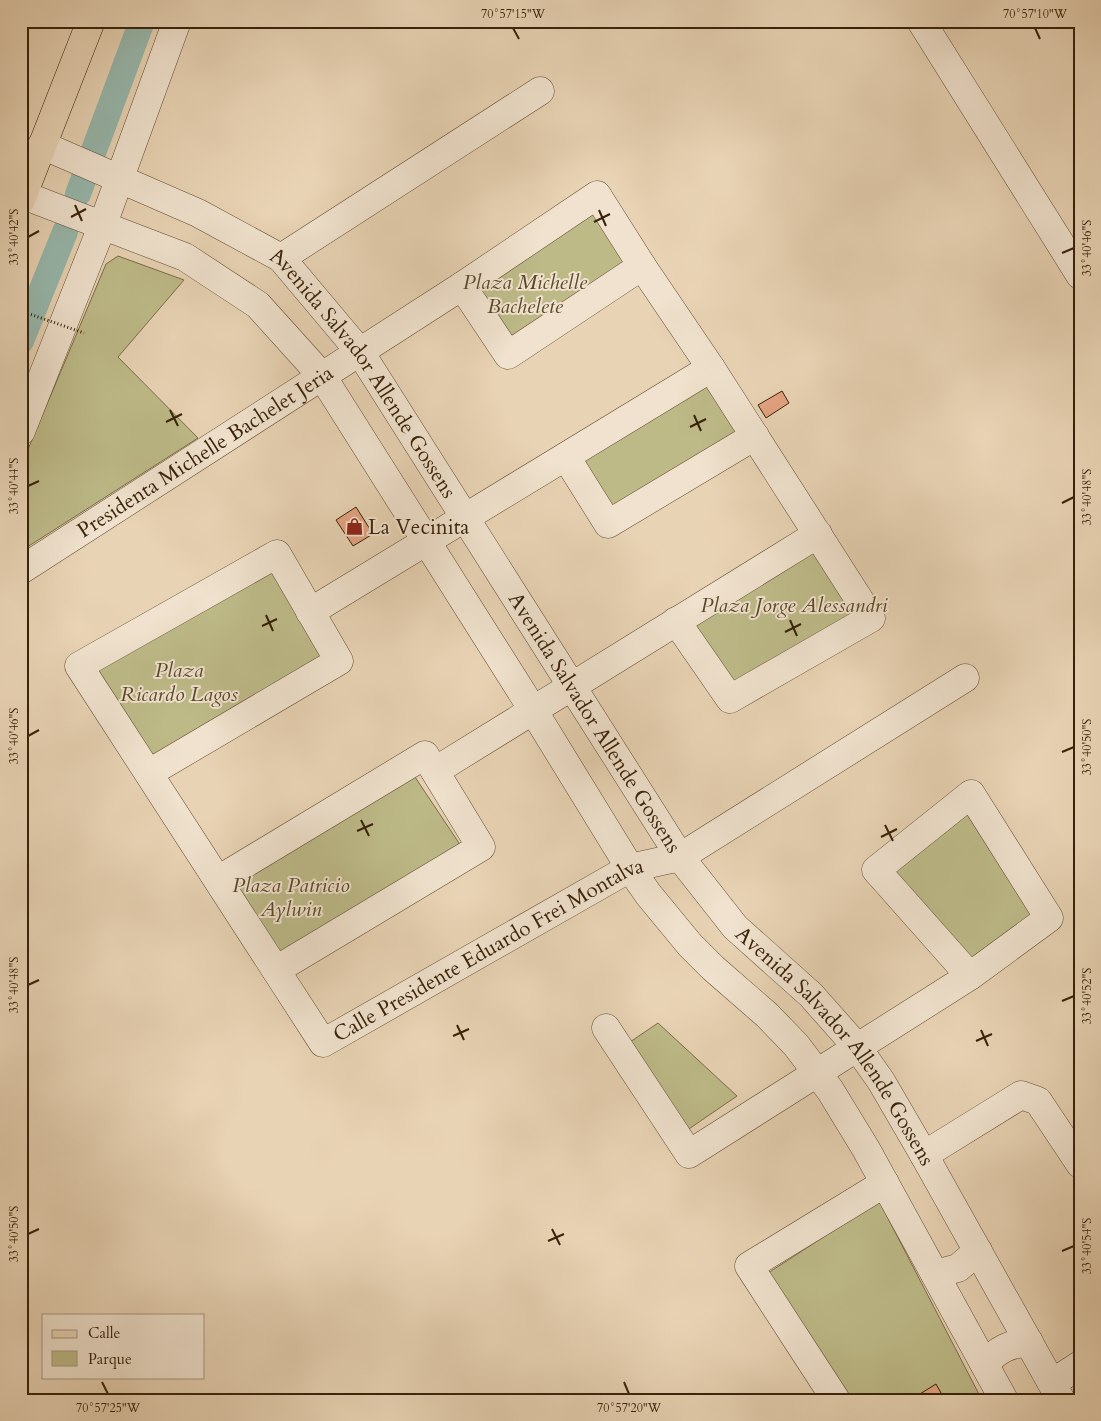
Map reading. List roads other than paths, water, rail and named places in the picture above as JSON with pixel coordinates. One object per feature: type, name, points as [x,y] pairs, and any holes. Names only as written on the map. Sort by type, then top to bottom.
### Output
[{"type":"main road","points":[[22,198],[91,21]]},
{"type":"street","points":[[21,431],[103,224],[177,21]]},
{"type":"street","points":[[921,21],[1080,275]]},
{"type":"street","points":[[281,258],[540,91]]},
{"type":"street","name":"Avenida Salvador Allende Gossens","points":[[42,145],[198,213],[281,258],[360,352],[680,857],[735,927],[811,995],[857,1048],[881,1082],[1056,1391]]},
{"type":"street","name":"Presidenta Michelle Bachelet Jeria","points":[[21,570],[462,286],[597,195],[642,266]]},
{"type":"street","name":"Avenida Salvador Allende Gossens","points":[[22,198],[103,224],[185,257],[258,305],[322,376],[427,540],[630,868],[669,921],[690,945],[713,968],[768,1015],[796,1045],[836,1099],[885,1183],[1004,1400]]},
{"type":"street","points":[[462,286],[508,355],[642,266],[711,368],[871,618],[730,699],[676,621]]},
{"type":"street","points":[[310,612],[711,368]]},
{"type":"street","points":[[566,457],[608,524],[755,436]]},
{"type":"street","points":[[435,771],[818,534]]},
{"type":"street","points":[[149,773],[339,662],[277,554],[80,666],[276,970],[480,847],[425,755],[218,880]]},
{"type":"street","name":"Calle Presidente Eduardo Frei Montalva","points":[[276,970],[323,1043],[630,868],[680,857],[964,678]]},
{"type":"street","points":[[606,1028],[689,1154],[970,976],[1050,918],[971,794],[876,870],[970,976]]},
{"type":"street","points":[[924,1156],[1021,1094],[1038,1101],[1080,1164]]},
{"type":"street","points":[[836,1400],[749,1266],[885,1183]]},
{"type":"street","points":[[935,1274],[958,1268],[978,1251]]},
{"type":"street","points":[[985,1365],[997,1352],[1004,1348],[1029,1342]]},
{"type":"street","points":[[1056,1391],[1080,1365]]},
{"type":"waterway","points":[[93,153],[142,21]]},
{"type":"waterway","points":[[78,194],[84,178]]},
{"type":"waterway","points":[[21,341],[65,232]]},
{"type":"place","name":"La Vecinita","points":[[354,527]]},
{"type":"park label","name":"Plaza Michelle Bachelete","points":[[525,294]]},
{"type":"park label","name":"Plaza Jorge Alessandri","points":[[794,605]]},
{"type":"park label","name":"Plaza Ricardo Lagos","points":[[179,682]]},
{"type":"park label","name":"Plaza Patricio Aylwin","points":[[291,897]]}]
